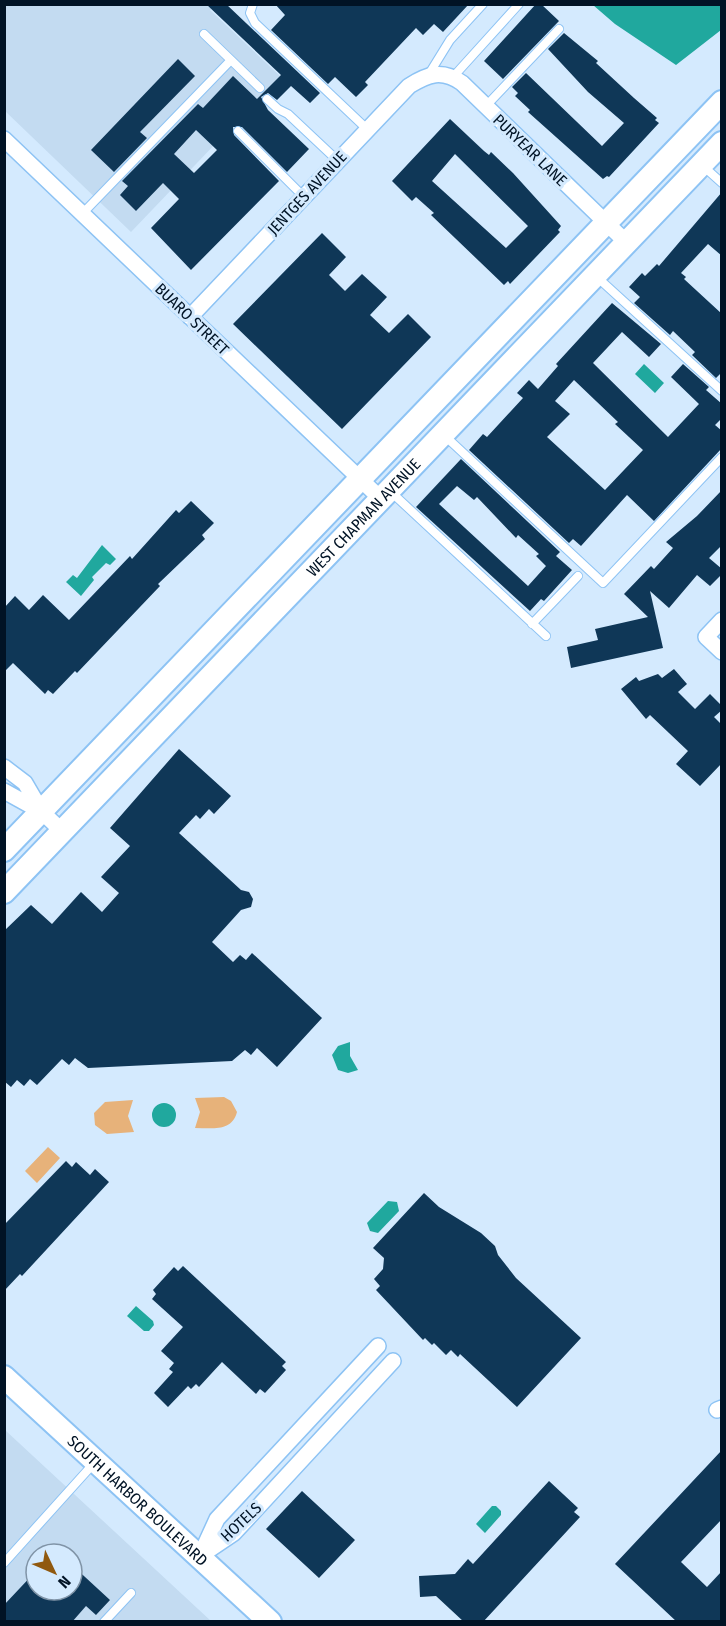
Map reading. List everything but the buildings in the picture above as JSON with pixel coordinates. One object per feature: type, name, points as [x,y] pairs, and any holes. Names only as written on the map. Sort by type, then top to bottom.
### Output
[{"type":"main road","name":"WEST CHAPMAN AVENUE","points":[[4,850],[722,102]]},
{"type":"main road","name":"WEST CHAPMAN AVENUE","points":[[4,892],[722,143]]},
{"type":"main road","name":"SOUTH HARBOR BOULEVARD","points":[[4,1377],[270,1622]]},
{"type":"street","points":[[429,75],[443,73],[453,77]]},
{"type":"street","name":"JENTGES AVENUE","points":[[190,317],[409,86],[429,75]]},
{"type":"street","name":"PURYEAR LANE","points":[[453,77],[626,242]]},
{"type":"street","name":"BUARO STREET","points":[[4,139],[360,480],[384,494]]},
{"type":"street","points":[[722,620],[706,637],[722,652]]},
{"type":"street","points":[[4,766],[25,783],[42,812]]},
{"type":"street","points":[[4,791],[42,812],[62,831]]},
{"type":"street","name":"HOTELS","points":[[200,1556],[217,1519],[378,1346]]},
{"type":"street","name":"HOTELS","points":[[200,1556],[234,1533],[393,1361]]},
{"type":"lane","points":[[253,4],[250,13],[255,23],[368,130]]},
{"type":"lane","points":[[429,75],[450,40],[483,4]]},
{"type":"lane","points":[[453,77],[519,4]]},
{"type":"lane","points":[[485,107],[559,29]]},
{"type":"lane","points":[[204,34],[260,88]]},
{"type":"lane","points":[[82,214],[231,60]]},
{"type":"lane","points":[[267,99],[288,114],[338,161]]},
{"type":"lane","points":[[238,130],[304,197]]},
{"type":"lane","points":[[701,164],[722,183]]},
{"type":"lane","points":[[594,275],[722,391]]},
{"type":"lane","points":[[443,434],[603,583],[722,457]]},
{"type":"lane","points":[[384,494],[546,636]]},
{"type":"lane","points":[[532,624],[578,576]]},
{"type":"lane","points":[[4,1563],[96,1461]]},
{"type":"lane","points":[[104,1622],[131,1593]]},
{"type":"shaded area","points":[[4,5],[215,5],[210,10],[280,76],[131,232],[5,111]]},
{"type":"shaded area","points":[[593,5],[721,5],[721,30],[676,65],[615,24]]},
{"type":"shaded area","points":[[644,364],[664,383],[655,393],[635,374]]},
{"type":"shaded area","points":[[102,545],[116,559],[110,565],[106,563],[92,577],[94,580],[81,596],[66,582],[73,575],[77,578]]},
{"type":"shaded area","points":[[350,1042],[350,1056],[358,1070],[348,1073],[338,1070],[332,1055],[338,1046]]},
{"type":"shaded area","points":[[224,1097],[231,1101],[237,1112],[231,1123],[220,1128],[195,1128],[200,1112],[195,1098]]},
{"type":"shaded area","points":[[133,1100],[128,1116],[134,1132],[107,1134],[95,1125],[94,1113],[105,1102]]},
{"type":"shaded area","points":[[159,1103],[169,1103],[176,1110],[176,1120],[169,1127],[159,1127],[152,1120],[152,1110]]},
{"type":"shaded area","points":[[48,1147],[60,1158],[37,1183],[25,1171]]},
{"type":"shaded area","points":[[388,1201],[397,1202],[399,1211],[378,1233],[370,1231],[367,1223]]},
{"type":"shaded area","points":[[136,1306],[153,1321],[154,1325],[149,1331],[144,1331],[127,1316]]},
{"type":"shaded area","points":[[5,1430],[211,1621],[5,1621]]},
{"type":"shaded area","points":[[492,1506],[496,1506],[501,1511],[501,1515],[485,1533],[476,1524]]}]
